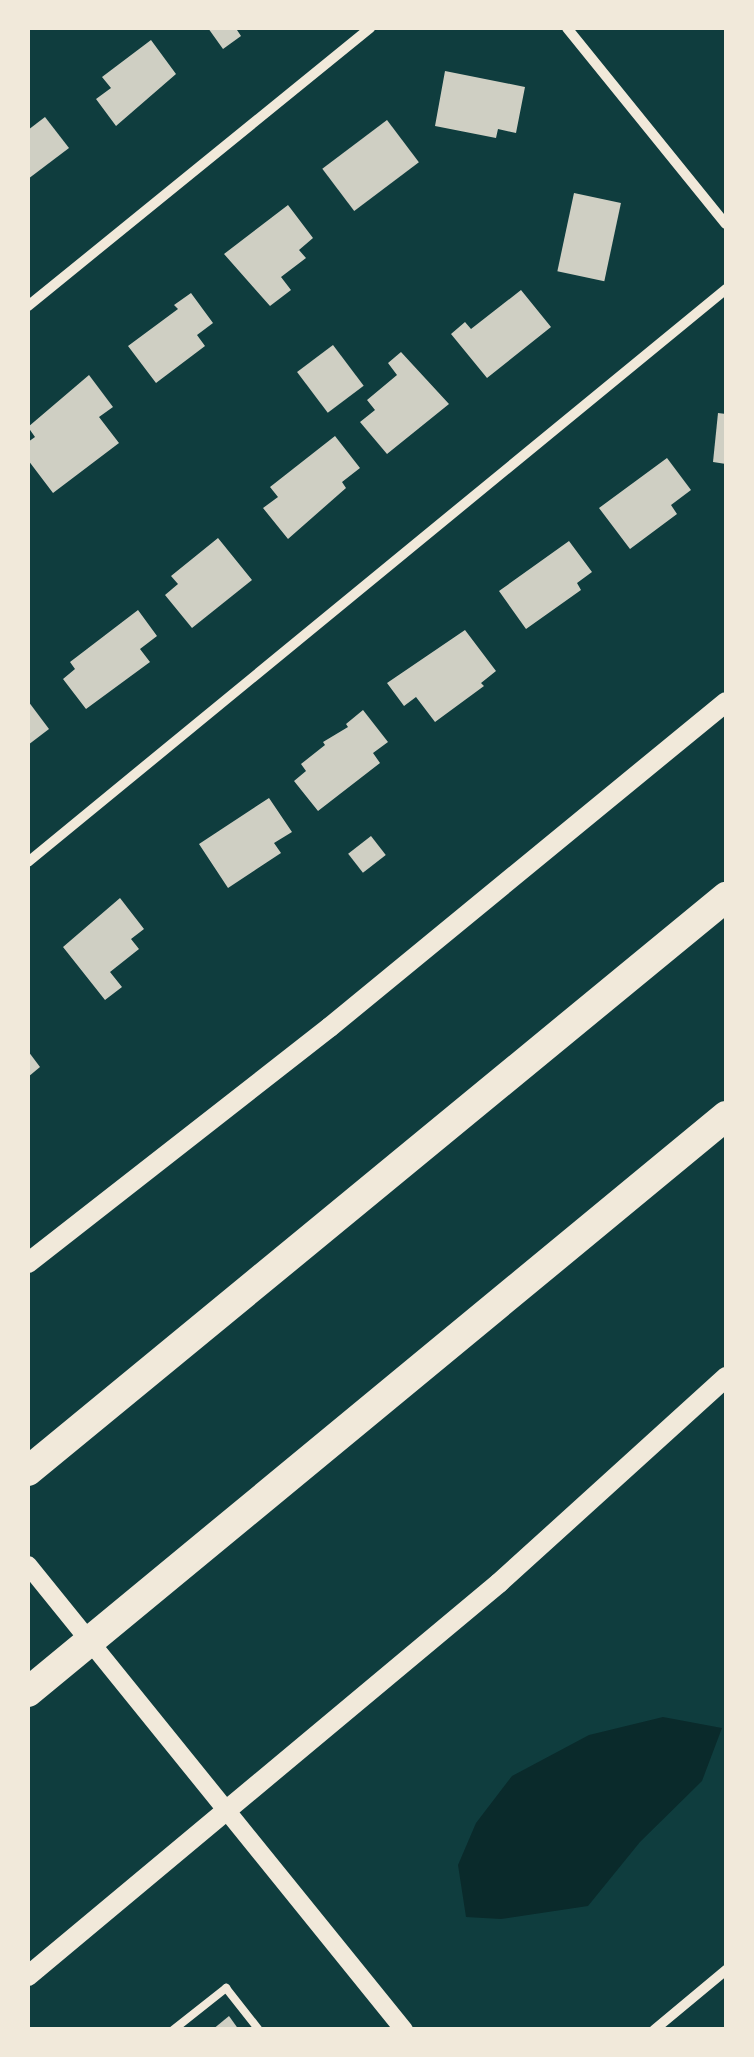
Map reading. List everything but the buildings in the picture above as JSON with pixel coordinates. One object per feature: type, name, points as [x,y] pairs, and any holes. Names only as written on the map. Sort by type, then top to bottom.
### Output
[{"type":"highway","points":[[28,1471],[726,898]]},
{"type":"highway","points":[[28,1692],[726,1116]]},
{"type":"main road","points":[[28,1263],[330,1027],[726,702]]},
{"type":"main road","points":[[28,1976],[499,1583],[726,1377]]},
{"type":"street","points":[[28,306],[370,28]]},
{"type":"street","points":[[567,28],[726,224]]},
{"type":"street","points":[[28,862],[726,289]]},
{"type":"street","points":[[28,1565],[404,2030]]},
{"type":"street","points":[[654,2030],[726,1970]]},
{"type":"lane","points":[[173,2030],[226,1988],[259,2030]]},
{"type":"water","points":[[663,1717],[722,1728],[702,1781],[640,1842],[588,1906],[501,1919],[466,1917],[458,1865],[476,1823],[512,1776],[589,1735]]}]
